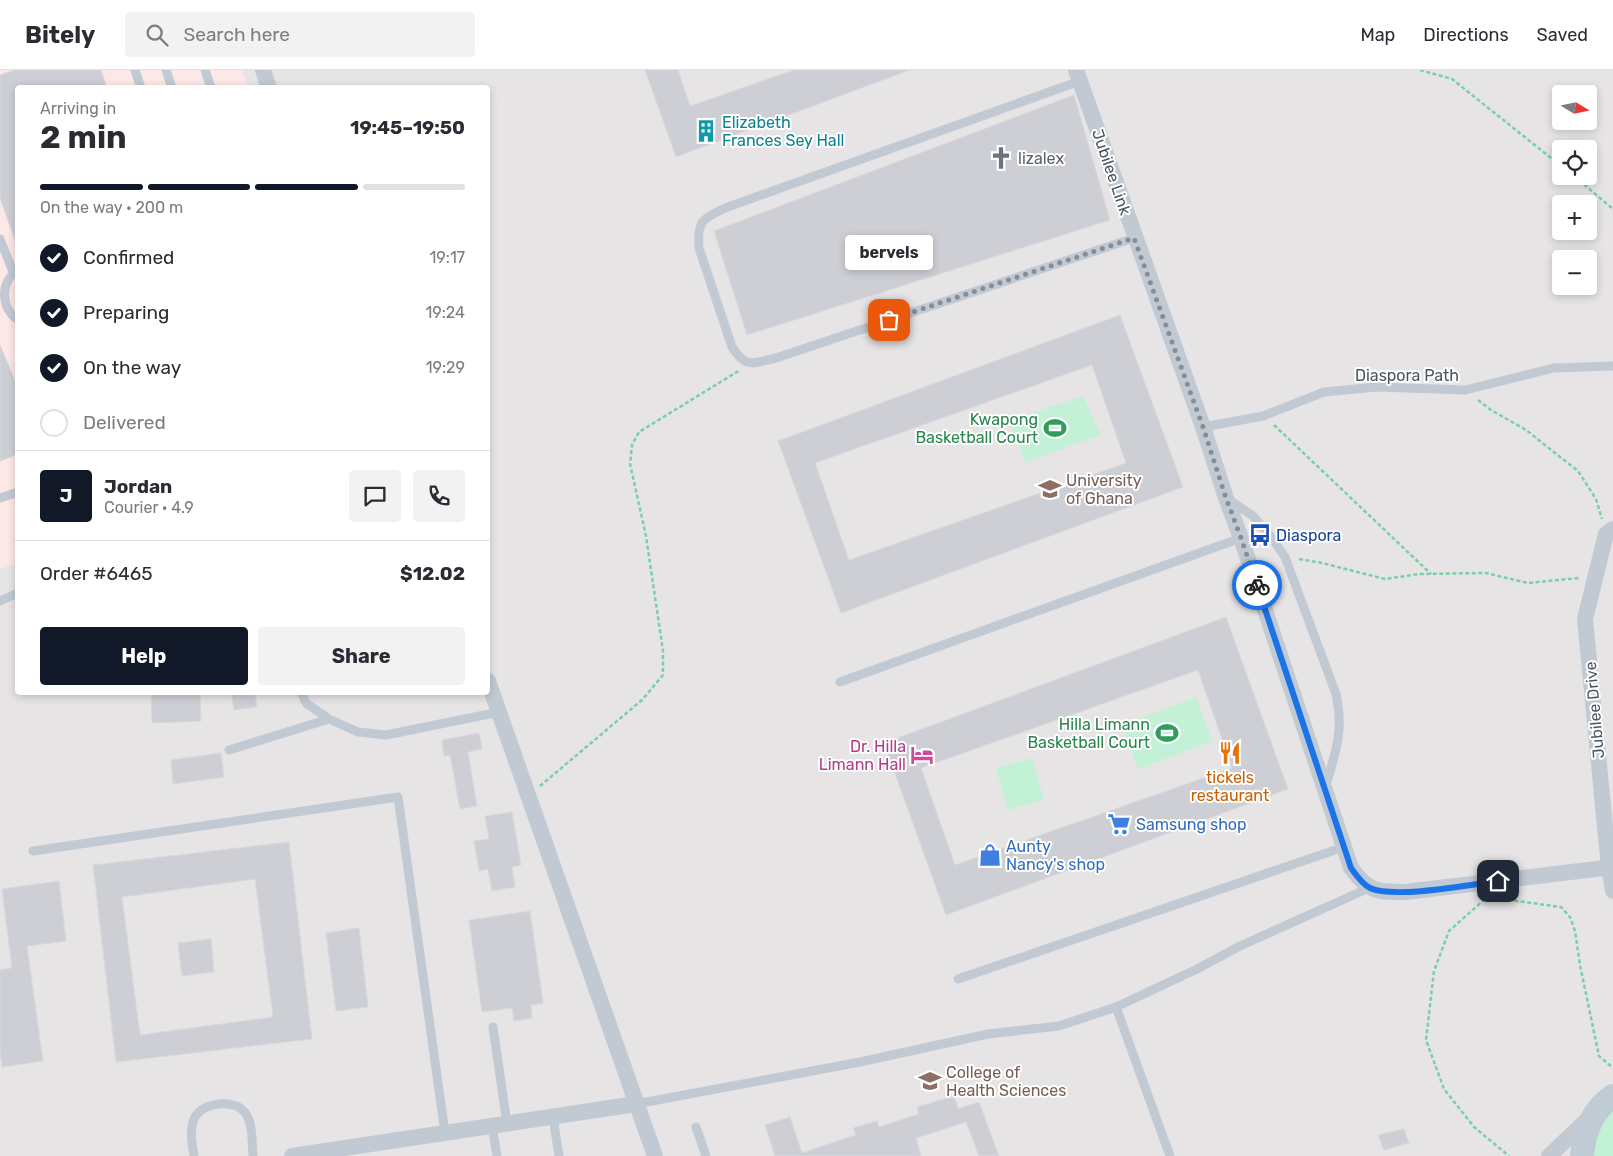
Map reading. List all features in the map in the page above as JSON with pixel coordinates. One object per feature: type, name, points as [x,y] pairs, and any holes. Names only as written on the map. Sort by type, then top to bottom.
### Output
[{"type":"street","points":[[263,70],[268,85]]},
{"type":"street","name":"Jubilee Link","points":[[1078,75],[1134,238],[1203,427],[1351,868],[1369,888]]},
{"type":"street","name":"Jubilee Drive","points":[[1610,531],[1585,619],[1613,891]]},
{"type":"street","points":[[490,687],[655,1156]]},
{"type":"street","points":[[1369,888],[1382,892],[1405,892],[1611,867]]},
{"type":"street","points":[[1549,1156],[1613,1096]]},
{"type":"street","points":[[292,1156],[636,1104]]},
{"type":"street","points":[[1582,1156],[1584,1142],[1593,1115]]},
{"type":"lane","points":[[135,70],[140,85]]},
{"type":"lane","points":[[166,70],[171,85]]},
{"type":"lane","points":[[205,70],[210,85]]},
{"type":"lane","points":[[1078,75],[725,208],[704,218],[697,232],[698,248],[732,347],[740,360],[752,363],[776,358],[1134,238]]},
{"type":"lane","points":[[0,238],[15,271],[5,281],[2,288],[1,304],[15,318]]},
{"type":"lane","name":"Diaspora Path","points":[[1203,427],[1263,416],[1324,392],[1377,386],[1465,390],[1554,368],[1613,366]]},
{"type":"lane","points":[[0,498],[15,493]]},
{"type":"lane","points":[[1226,498],[1253,516],[1285,556],[1336,694],[1340,713],[1340,729],[1325,789]]},
{"type":"lane","points":[[840,682],[1241,538]]},
{"type":"lane","points":[[0,601],[15,594]]},
{"type":"lane","points":[[302,695],[306,703],[329,719],[358,732],[386,735],[499,712]]},
{"type":"lane","points":[[229,750],[329,719]]},
{"type":"lane","points":[[33,851],[398,797],[445,1133]]},
{"type":"lane","points":[[958,979],[1344,847]]},
{"type":"lane","points":[[636,1104],[860,1062],[988,1034],[1059,1026],[1116,1007],[1195,970],[1240,946],[1369,888]]},
{"type":"lane","points":[[1116,1007],[1170,1156]]},
{"type":"lane","points":[[493,1027],[500,1125],[497,1156]]},
{"type":"lane","points":[[194,1156],[192,1126],[196,1115],[206,1107],[220,1103],[236,1106],[245,1112],[249,1121],[253,1156]]},
{"type":"lane","points":[[553,1116],[559,1156]]},
{"type":"lane","points":[[696,1127],[706,1156]]},
{"type":"path","points":[[1420,70],[1452,79],[1552,159]]},
{"type":"path","points":[[1585,185],[1613,209]]},
{"type":"path","points":[[528,796],[642,700],[663,674],[664,651],[646,536],[630,464],[632,445],[639,432],[752,363]]},
{"type":"path","points":[[1465,390],[1491,410],[1526,430],[1578,471],[1596,499],[1610,531]]},
{"type":"path","points":[[1263,416],[1431,574]]},
{"type":"path","points":[[1285,556],[1385,579],[1431,574],[1486,573],[1528,583],[1596,576]]},
{"type":"path","points":[[1509,1156],[1474,1127],[1444,1089],[1426,1040],[1434,971],[1448,931],[1490,894],[1496,898],[1561,907],[1570,917],[1575,931],[1580,965],[1599,1056],[1613,1068]]},
{"type":"shaded area","name":"University of Ghana","points":[[0,70],[1613,70],[1613,1156],[0,1156]]},
{"type":"shaded area","points":[[0,70],[242,70],[247,85],[15,85],[15,564],[0,569]]},
{"type":"green space","name":"Kwapong Basketball Court","points":[[1083,396],[1101,435],[1026,462],[1009,421]]},
{"type":"green space","name":"Hilla Limann Basketball Court","points":[[1196,697],[1212,741],[1138,769],[1122,725]]},
{"type":"green space","points":[[1032,758],[1044,800],[1008,810],[996,768]]},
{"type":"green space","points":[[1613,1107],[1613,1156],[1590,1156],[1595,1132]]},
{"type":"building","points":[[14,70],[101,70],[106,85],[15,85],[15,240],[0,198],[0,75]]},
{"type":"building","name":"Elizabeth Frances Sey Hall","points":[[645,70],[678,70],[690,106],[794,70],[907,71],[676,157]]},
{"type":"building","name":"lizalex","points":[[1074,95],[1110,220],[747,335],[714,231]]},
{"type":"building","points":[[1120,315],[1183,487],[841,613],[778,441]],"holes":[[[1092,365],[1126,463],[849,560],[815,463]]]},
{"type":"building","points":[[0,345],[15,381],[15,455],[0,461]]},
{"type":"building","name":"Dr. Hilla Limann Hall","points":[[1226,617],[1288,789],[946,915],[884,743]],"holes":[[[1198,670],[1232,768],[955,865],[921,768]]]},
{"type":"building","points":[[151,695],[200,695],[201,721],[152,723]]},
{"type":"building","points":[[232,695],[255,695],[257,707],[234,710]]},
{"type":"building","points":[[479,733],[482,749],[468,752],[477,806],[460,809],[450,755],[444,756],[442,740]]},
{"type":"building","points":[[221,753],[224,777],[173,784],[171,760]]},
{"type":"building","points":[[512,812],[521,865],[512,867],[515,887],[492,891],[488,869],[479,871],[474,841],[489,839],[485,816]]},
{"type":"building","points":[[289,842],[312,1039],[116,1062],[93,865]],"holes":[[[255,879],[273,1017],[140,1035],[122,897]]]},
{"type":"building","points":[[59,881],[66,941],[27,946],[43,1061],[2,1067],[0,1052],[0,970],[12,968],[2,889]]},
{"type":"building","points":[[530,911],[543,1003],[531,1005],[532,1018],[514,1021],[512,1008],[482,1012],[469,920]]},
{"type":"building","points":[[359,928],[368,1007],[336,1011],[326,933]]},
{"type":"building","points":[[211,939],[214,972],[182,976],[178,943]]},
{"type":"building","points":[[954,1096],[958,1109],[979,1102],[999,1156],[979,1156],[966,1122],[916,1138],[921,1156],[775,1156],[765,1125],[790,1117],[802,1153],[856,1135],[853,1128],[877,1121],[879,1127],[919,1114],[917,1107]]},
{"type":"building","points":[[1404,1129],[1409,1143],[1384,1150],[1378,1135]]},
{"type":"way so far","points":[[889,320],[1134,238],[1203,427],[1257,585]]},
{"type":"place","name":"Elizabeth Frances Sey Hall","points":[[706,131]]},
{"type":"place","name":"lizalex","points":[[1001,158]]},
{"type":"place","name":"bervels","points":[[889,320]]},
{"type":"place","name":"Kwapong Basketball Court","points":[[1055,428]]},
{"type":"place","name":"University of Ghana","points":[[1050,489]]},
{"type":"place","name":"Diaspora","points":[[1260,535]]},
{"type":"place","name":"Hilla Limann Basketball Court","points":[[1167,733]]},
{"type":"place","name":"tickels restaurant","points":[[1230,753]]},
{"type":"place","name":"Dr. Hilla Limann Hall","points":[[922,755]]},
{"type":"place","name":"Samsung shop","points":[[1119,824]]},
{"type":"place","name":"Aunty Nancy's shop","points":[[990,855]]},
{"type":"place","name":"College of Health Sciences","points":[[930,1081]]},
{"type":"route","points":[[1257,585],[1351,868],[1360,880],[1369,888],[1382,892],[1405,892],[1498,881]]}]
